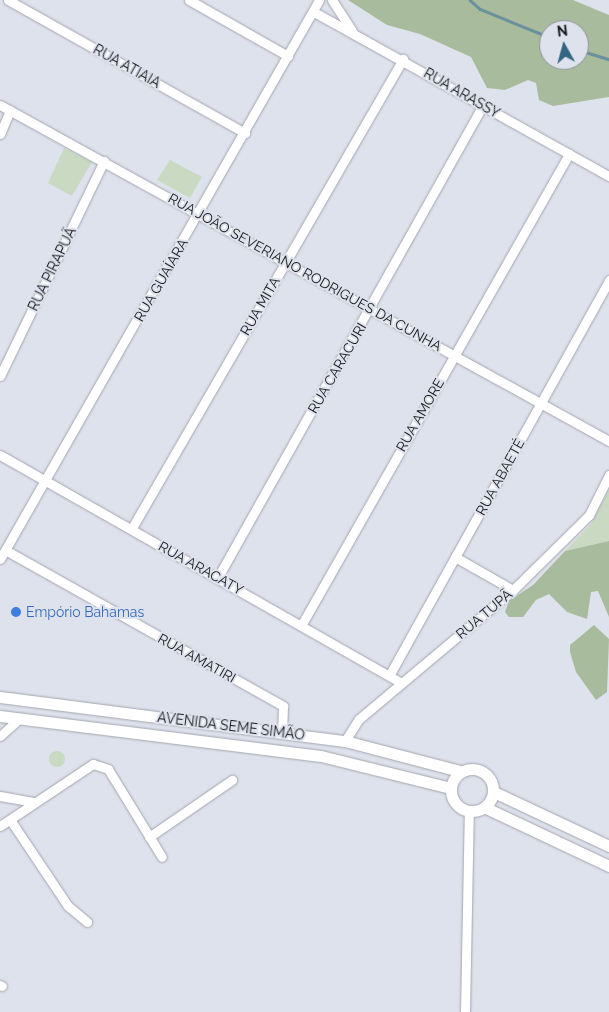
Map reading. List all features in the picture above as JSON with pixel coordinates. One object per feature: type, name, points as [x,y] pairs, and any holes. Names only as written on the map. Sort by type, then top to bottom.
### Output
[{"type":"main road","name":"AVENIDA SEME SIMÃO","points":[[0,697],[345,741],[459,771]]},
{"type":"main road","points":[[107,728],[131,725],[135,714]]},
{"type":"main road","name":"AVENIDA SEME SIMÃO","points":[[0,716],[321,756],[450,788]]},
{"type":"main road","points":[[486,808],[494,792],[491,781],[477,770],[459,771],[450,788],[455,801],[469,811],[486,808],[609,866]]},
{"type":"main road","points":[[494,792],[609,846]]},
{"type":"street","name":"RUA ATIAIA","points":[[8,0],[245,133]]},
{"type":"street","points":[[189,0],[288,56]]},
{"type":"street","name":"RUA GUAÍARA","points":[[0,559],[7,551],[314,12],[319,0]]},
{"type":"street","points":[[332,0],[352,31]]},
{"type":"street","name":"RUA ARASSY","points":[[314,12],[403,58],[609,176]]},
{"type":"street","name":"RUA MITA","points":[[132,528],[403,58]]},
{"type":"street","name":"RUA JOÃO SEVERIANO RODRIGUES DA CUNHA","points":[[0,105],[286,260],[609,441]]},
{"type":"street","name":"RUA CARACURI","points":[[218,577],[371,308],[483,105]]},
{"type":"street","points":[[0,134],[10,110]]},
{"type":"street","name":"RUA AMORE","points":[[302,624],[569,154]]},
{"type":"street","name":"RUA PIRAPUÃ","points":[[0,376],[104,162]]},
{"type":"street","name":"RUA ABAETÉ","points":[[390,674],[609,280]]},
{"type":"street","name":"RUA ARACATY","points":[[0,455],[390,674],[401,683]]},
{"type":"street","name":"RUA TUPÃ","points":[[345,741],[359,719],[513,590],[589,515],[609,475]]},
{"type":"street","name":"RUA AMATIRI","points":[[7,551],[283,706],[282,732]]},
{"type":"street","points":[[455,557],[513,590]]},
{"type":"street","points":[[0,736],[20,718]]},
{"type":"street","points":[[0,826],[10,822],[34,802],[84,768],[93,764],[108,769],[162,857]]},
{"type":"street","points":[[149,837],[232,780]]},
{"type":"street","points":[[0,796],[34,802]]},
{"type":"street","points":[[465,1012],[469,811]]},
{"type":"street","points":[[10,822],[68,906],[87,922]]},
{"type":"green space","points":[[348,0],[573,0],[609,15],[609,97],[553,106],[539,100],[536,83],[528,80],[505,90],[487,88],[471,57],[420,34],[387,25]]},
{"type":"green space","points":[[64,148],[92,162],[72,196],[48,183]]},
{"type":"green space","points":[[170,160],[202,177],[190,198],[157,180]]},
{"type":"green space","points":[[609,490],[609,541],[565,551],[591,524]]},
{"type":"green space","points":[[609,541],[609,617],[598,591],[591,592],[587,619],[567,612],[549,594],[536,600],[523,617],[509,617],[505,612],[509,601],[533,585],[565,551]]},
{"type":"green space","points":[[594,625],[609,639],[607,692],[596,700],[576,672],[570,652],[570,645]]},
{"type":"green space","points":[[54,751],[60,751],[65,756],[63,765],[54,767],[49,762],[49,756]]},
{"type":"waterway","points":[[470,0],[480,9],[539,33]]},
{"type":"waterway","points":[[589,53],[609,59]]},
{"type":"place","name":"Empório Bahamas","points":[[16,612]]}]
